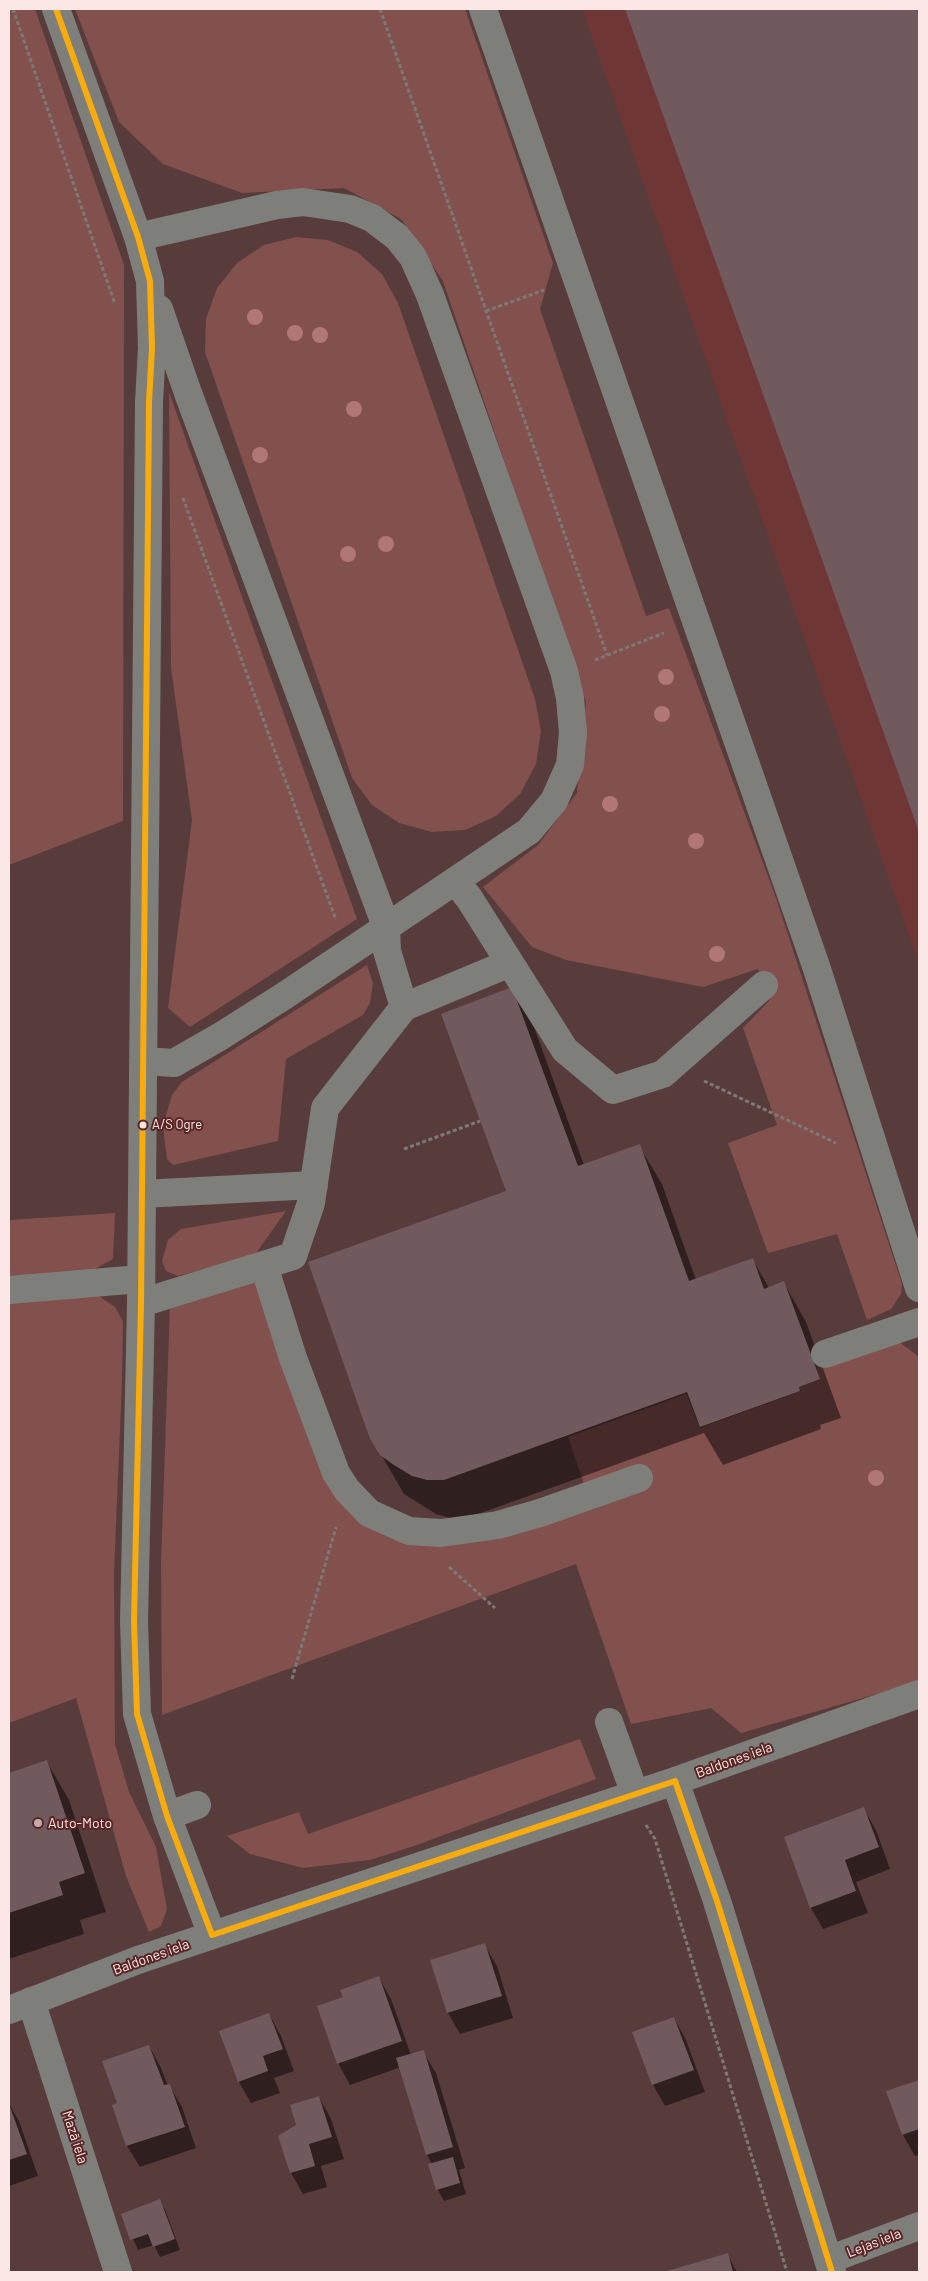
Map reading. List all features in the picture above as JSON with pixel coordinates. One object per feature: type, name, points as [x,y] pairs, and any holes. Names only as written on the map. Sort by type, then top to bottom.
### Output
[{"type":"street","points":[[56,9],[138,237],[150,281],[188,393],[386,926],[386,951],[404,1007]]},
{"type":"street","points":[[483,9],[816,966],[919,1288]]},
{"type":"street","points":[[138,237],[276,205],[303,202],[350,209],[372,218],[397,237],[413,257],[430,294],[564,671],[570,698],[573,733],[570,765],[554,801],[529,831],[221,1036],[174,1063],[144,1062]]},
{"type":"street","points":[[150,281],[152,348],[149,402],[144,1062],[134,1621],[137,1714],[167,1816],[212,1935]]},
{"type":"street","points":[[455,881],[469,898],[565,1050],[613,1090],[663,1074],[764,985]]},
{"type":"street","points":[[9,1290],[141,1291],[264,1266],[294,1256],[311,1203],[325,1108],[404,1007],[510,963]]},
{"type":"street","points":[[142,1194],[314,1185]]},
{"type":"street","points":[[264,1266],[315,1421],[336,1472],[347,1490],[369,1513],[409,1531],[441,1533],[498,1525],[639,1478]]},
{"type":"street","points":[[825,1354],[919,1322]]},
{"type":"street","name":"Baldones iela","points":[[20,2006],[212,1935],[631,1796],[919,1694]]},
{"type":"street","points":[[609,1722],[631,1796]]},
{"type":"street","points":[[675,1781],[717,1901],[830,2266]]},
{"type":"street","points":[[167,1816],[197,1805]]},
{"type":"street","name":"Mazā iela","points":[[20,2006],[118,2272]]},
{"type":"street","name":"Lejas iela","points":[[830,2266],[919,2226]]},
{"type":"path","points":[[13,9],[117,309]]},
{"type":"path","points":[[380,9],[607,656]]},
{"type":"path","points":[[486,311],[534,294]]},
{"type":"path","points":[[183,496],[348,953]]},
{"type":"path","points":[[564,671],[652,639]]},
{"type":"path","points":[[677,1062],[708,1084],[878,1163]]},
{"type":"path","points":[[404,1149],[480,1121]]},
{"type":"path","points":[[292,1679],[347,1490]]},
{"type":"path","points":[[409,1531],[495,1608]]},
{"type":"path","points":[[631,1796],[655,1839],[787,2272]]},
{"type":"shaded area","points":[[9,9],[35,9],[124,265],[123,821],[9,865]]},
{"type":"shaded area","points":[[75,9],[465,9],[553,263],[540,309],[646,616],[669,608],[776,898],[902,1284],[901,1294],[891,1309],[867,1320],[837,1234],[768,1253],[728,1143],[777,1125],[743,1028],[769,1001],[758,969],[703,987],[566,960],[532,947],[483,887],[538,845],[577,793],[586,702],[443,281],[401,219],[344,188],[242,193],[163,164],[119,122]]},
{"type":"shaded area","points":[[582,9],[919,9],[919,964]]},
{"type":"shaded area","points":[[296,237],[328,240],[357,252],[382,274],[398,303],[535,699],[541,731],[536,764],[520,794],[496,816],[465,830],[432,832],[399,823],[372,805],[352,778],[205,352],[206,319],[217,288],[237,263],[264,245]]},
{"type":"shaded area","points":[[169,392],[357,919],[190,1027],[168,1008],[192,820],[171,668]]},
{"type":"shaded area","points":[[367,965],[373,983],[370,1003],[363,1015],[286,1059],[278,1141],[173,1165],[167,1159],[163,1126],[172,1095],[182,1082]]},
{"type":"shaded area","points":[[286,1211],[254,1256],[178,1276],[166,1271],[162,1261],[168,1240],[181,1229]]},
{"type":"shaded area","points":[[115,1213],[113,1259],[93,1270],[9,1277],[9,1220]]},
{"type":"shaded area","points":[[250,1275],[266,1287],[334,1477],[414,1535],[588,1496],[568,1437],[686,1394],[700,1428],[801,1391],[799,1387],[820,1379],[816,1365],[894,1338],[919,1357],[919,1682],[741,1733],[711,1708],[631,1724],[576,1564],[162,1715],[161,1564],[170,1304]]},
{"type":"shaded area","points":[[96,1294],[115,1307],[123,1321],[114,1572],[115,1744],[129,1792],[156,1847],[167,1909],[161,1926],[149,1932],[126,1876],[76,1698],[9,1723],[9,1300]]},
{"type":"shaded area","points":[[580,1739],[596,1779],[414,1846],[370,1860],[303,1868],[250,1854],[227,1836],[299,1812],[308,1834]]},
{"type":"building","points":[[625,9],[919,9],[919,832],[768,408]]},
{"type":"building","points":[[512,987],[578,1166],[640,1144],[689,1281],[753,1258],[764,1289],[784,1281],[820,1379],[799,1387],[800,1391],[700,1427],[687,1392],[444,1480],[427,1480],[412,1476],[380,1455],[370,1439],[308,1262],[506,1191],[441,1014]]},
{"type":"building","name":"Auto-Moto","points":[[47,1760],[85,1873],[59,1882],[63,1895],[9,1913],[9,1773]]},
{"type":"building","points":[[864,1807],[879,1847],[845,1860],[856,1891],[810,1908],[784,1837]]},
{"type":"building","points":[[485,1943],[502,1996],[447,2013],[430,1960]]},
{"type":"building","points":[[379,1976],[402,2041],[337,2064],[317,2006],[343,1997],[340,1990]]},
{"type":"building","points":[[269,2013],[283,2049],[263,2056],[268,2071],[238,2082],[219,2031]]},
{"type":"building","points":[[674,2017],[694,2070],[652,2085],[632,2032]]},
{"type":"building","points":[[149,2045],[164,2085],[170,2084],[185,2127],[126,2146],[112,2105],[117,2103],[102,2061]]},
{"type":"building","points":[[424,2050],[453,2147],[426,2155],[396,2058]]},
{"type":"building","points":[[919,2080],[919,2129],[902,2135],[886,2091]]},
{"type":"building","points":[[319,2096],[332,2137],[309,2144],[315,2166],[290,2173],[278,2136],[296,2125],[290,2105]]},
{"type":"building","points":[[9,2104],[27,2154],[9,2160]]},
{"type":"building","points":[[453,2157],[460,2183],[436,2190],[428,2164]]},
{"type":"building","points":[[160,2199],[175,2239],[153,2247],[148,2234],[130,2240],[121,2214]]},
{"type":"building","points":[[728,2253],[733,2272],[664,2272]]},
{"type":"transit line","points":[[56,9],[138,237],[150,281],[152,348],[149,402],[141,1303],[134,1621],[137,1714],[167,1816],[212,1935]]},
{"type":"transit line","points":[[675,1781],[717,1901],[832,2272]]},
{"type":"transit line","points":[[212,1935],[675,1781]]},
{"type":"place","name":"A/S Ogre","points":[[143,1125]]},
{"type":"place","name":"Auto-Moto","points":[[38,1823]]}]
